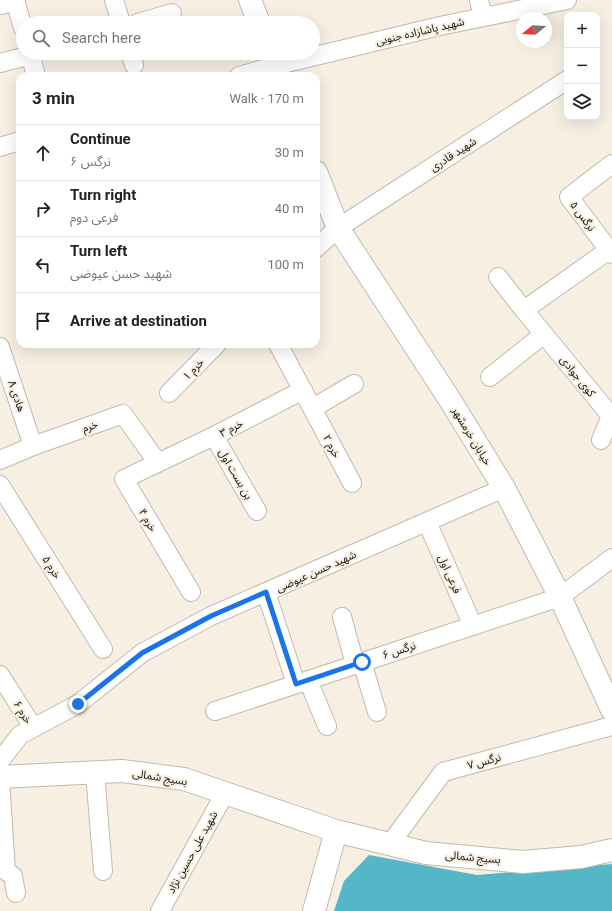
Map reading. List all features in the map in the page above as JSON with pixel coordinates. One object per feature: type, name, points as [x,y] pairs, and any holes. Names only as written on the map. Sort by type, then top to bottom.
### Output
[{"type":"street","points":[[114,0],[119,16]]},
{"type":"street","points":[[250,0],[256,16]]},
{"type":"street","points":[[559,1],[570,12]]},
{"type":"street","name":"شهید پاشازاده جنوبی","points":[[320,54],[440,26],[481,8],[559,1]]},
{"type":"street","points":[[10,2],[17,16]]},
{"type":"street","points":[[162,16],[172,13]]},
{"type":"street","points":[[0,64],[16,59]]},
{"type":"street","points":[[32,60],[35,72]]},
{"type":"street","name":"شهید پاشازاده جنوبی","points":[[254,72],[295,60]]},
{"type":"street","name":"شهید قادری","points":[[338,228],[564,82]]},
{"type":"street","points":[[0,147],[16,142]]},
{"type":"street","name":"نرگس ۵","points":[[610,252],[569,197],[612,164]]},
{"type":"street","name":"خیابان خرمشهر","points":[[320,182],[338,228],[450,400],[504,488],[560,597],[612,710]]},
{"type":"street","points":[[320,244],[338,228]]},
{"type":"street","points":[[524,310],[610,252]]},
{"type":"street","name":"کوی جوادی","points":[[498,277],[611,416],[601,440]]},
{"type":"street","points":[[490,377],[544,334]]},
{"type":"street","name":"هادی ۸","points":[[0,347],[33,446]]},
{"type":"street","name":"خرم ۱","points":[[169,393],[213,348]]},
{"type":"street","name":"خرم ۲","points":[[280,348],[352,483]]},
{"type":"street","points":[[313,408],[354,384]]},
{"type":"street","name":"خرم ۳","points":[[158,463],[303,390]]},
{"type":"street","name":"خرم","points":[[0,460],[33,446],[123,414],[158,463]]},
{"type":"street","name":"بن بست اول","points":[[214,436],[257,511]]},
{"type":"street","name":"خرم ۴","points":[[158,463],[124,480],[191,592]]},
{"type":"street","name":"خرم ۵","points":[[0,485],[103,649]]},
{"type":"street","name":"شهید حسن عیوضی","points":[[2,757],[20,735],[78,704],[142,653],[211,616],[504,488]]},
{"type":"street","name":"فرعی اول","points":[[427,522],[473,626]]},
{"type":"street","name":"نرگس ۶","points":[[215,711],[560,597],[612,558]]},
{"type":"street","points":[[266,592],[302,682],[327,726]]},
{"type":"street","points":[[342,617],[377,712]]},
{"type":"street","name":"خرم ۶","points":[[0,675],[33,728]]},
{"type":"street","name":"نرگس ۷","points":[[390,844],[442,772],[612,726]]},
{"type":"street","name":"بسیج شمالی","points":[[0,778],[122,771],[184,779],[336,831],[426,853],[523,862],[581,857],[612,850]]},
{"type":"street","points":[[95,772],[103,871]]},
{"type":"street","points":[[0,778],[6,871],[12,876],[16,893]]},
{"type":"street","name":"شهید علی حسین نژاد","points":[[160,911],[225,793]]},
{"type":"street","points":[[314,911],[336,831]]},
{"type":"water","points":[[369,855],[477,875],[612,864],[612,911],[334,911],[344,881]]},
{"type":"route","points":[[78,704],[142,653],[211,616],[266,592],[296,684],[362,662]]}]
